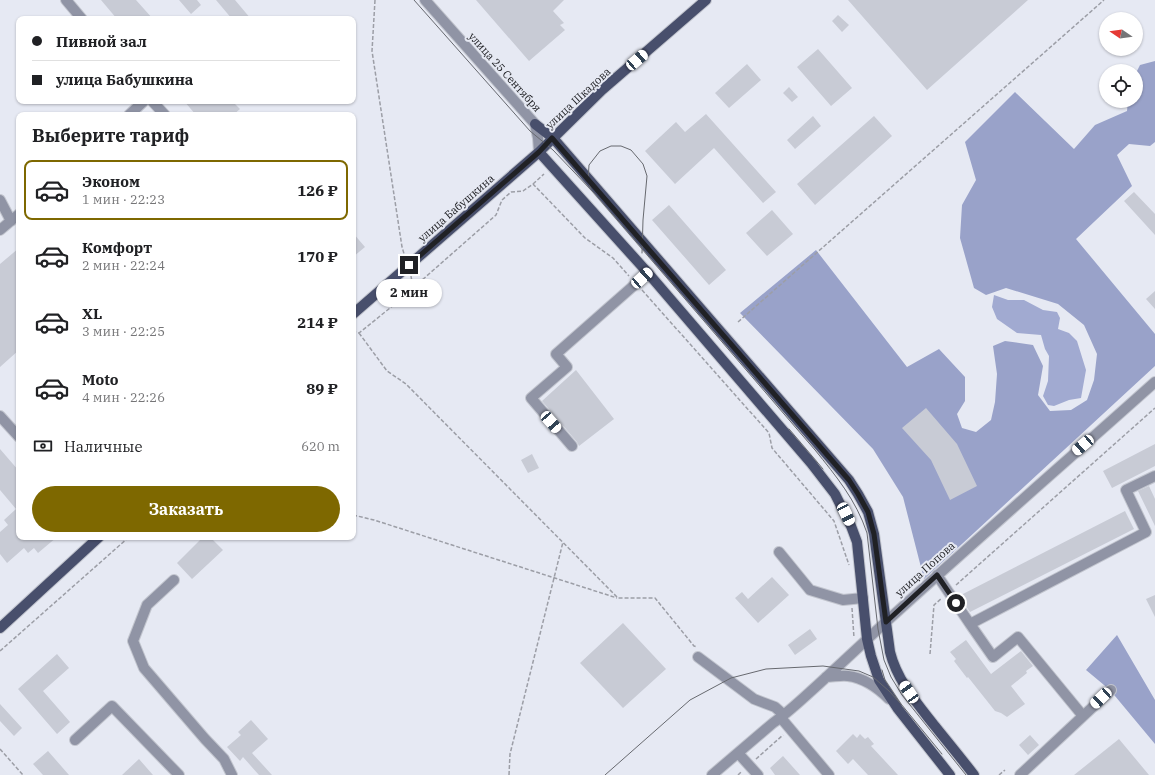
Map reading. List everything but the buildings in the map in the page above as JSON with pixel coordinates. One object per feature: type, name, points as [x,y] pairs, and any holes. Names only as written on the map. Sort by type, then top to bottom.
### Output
[{"type":"main road","name":"улица Шкадова","points":[[539,152],[602,90],[706,0]]},
{"type":"main road","points":[[535,124],[552,138],[849,480],[868,512],[874,534],[892,662],[900,678],[927,716],[974,775]]},
{"type":"main road","name":"улица Бабушкина","points":[[356,311],[539,152]]},
{"type":"main road","points":[[539,152],[648,273],[811,463],[835,494],[851,526],[857,542],[858,599],[871,656],[879,680],[898,710],[950,775]]},
{"type":"main road","points":[[0,628],[93,540]]},
{"type":"street","points":[[66,0],[79,16]]},
{"type":"street","name":"улица 25 Сентября","points":[[425,0],[535,124],[539,152]]},
{"type":"street","points":[[132,112],[141,104]]},
{"type":"street","points":[[155,104],[162,112]]},
{"type":"street","points":[[0,200],[10,221]]},
{"type":"street","points":[[0,230],[16,216]]},
{"type":"street","points":[[572,446],[531,398],[567,367],[556,354],[648,273]]},
{"type":"street","name":"улица Попова","points":[[712,775],[826,678],[937,575],[1155,382]]},
{"type":"street","points":[[0,416],[16,434]]},
{"type":"street","points":[[970,624],[1146,532],[1126,490],[1155,476]]},
{"type":"street","points":[[780,552],[810,590],[843,600],[858,599]]},
{"type":"street","points":[[937,575],[993,657],[1018,637],[1082,716]]},
{"type":"street","points":[[174,580],[147,605],[133,641],[144,668],[205,740],[224,759],[232,775]]},
{"type":"street","points":[[699,652],[754,700],[775,707],[829,775]]},
{"type":"street","points":[[826,678],[849,676],[872,684],[883,693],[898,710]]},
{"type":"street","points":[[1020,775],[1110,690]]},
{"type":"street","points":[[74,740],[112,706],[179,775]]},
{"type":"street","points":[[738,754],[758,775]]},
{"type":"path","points":[[375,0],[372,50],[402,247],[409,265],[413,288]]},
{"type":"path","points":[[738,322],[1104,0]]},
{"type":"path","points":[[544,174],[523,191],[511,192],[502,200],[496,215],[400,300],[359,332],[387,371],[406,384],[618,598]]},
{"type":"path","points":[[533,184],[585,238],[613,258],[769,433],[772,448],[834,522],[850,570]]},
{"type":"path","points":[[930,654],[934,605],[1155,408]]},
{"type":"path","points":[[356,516],[374,520],[618,598],[655,598],[699,652]]},
{"type":"path","points":[[0,651],[126,540]]},
{"type":"path","points":[[509,775],[510,754],[563,542]]},
{"type":"path","points":[[854,640],[852,606],[858,599]]},
{"type":"path","points":[[738,775],[783,735]]},
{"type":"path","points":[[0,749],[23,775]]},
{"type":"path","points":[[999,775],[1004,770]]},
{"type":"shaded area","points":[[1155,61],[1155,142],[1150,146],[1129,144],[1117,155],[1132,186],[1076,239],[1155,334],[1155,366],[924,579],[903,497],[873,449],[740,313],[816,250],[907,367],[939,349],[965,377],[965,401],[957,414],[962,428],[976,432],[991,420],[995,402],[997,374],[993,346],[1005,341],[1033,345],[1043,366],[1038,395],[1050,411],[1071,410],[1087,400],[1094,380],[1097,354],[1084,325],[1058,304],[1006,288],[986,295],[974,288],[960,238],[962,205],[976,180],[965,142],[1015,92],[1074,149],[1095,125],[1127,111],[1127,108],[1143,108],[1143,64]]},
{"type":"shaded area","points":[[994,295],[1008,300],[1024,300],[1043,310],[1057,312],[1060,318],[1058,329],[1069,333],[1077,341],[1086,370],[1081,398],[1069,400],[1054,406],[1048,405],[1043,396],[1048,381],[1049,356],[1045,349],[1041,335],[1017,333],[997,319],[992,307]]},
{"type":"shaded area","points":[[1117,635],[1155,700],[1155,744],[1110,690],[1086,670]]},
{"type":"tram line","points":[[414,0],[530,131],[553,150],[593,192],[815,450],[838,479],[857,510],[867,533],[878,629],[884,660],[891,677],[902,695],[966,775]]},
{"type":"tram line","points":[[591,189],[588,181],[589,165],[600,151],[611,146],[621,146],[631,150],[643,164],[647,176],[642,253]]},
{"type":"tram line","points":[[789,429],[823,469]]},
{"type":"tram line","points":[[605,775],[690,700],[731,678],[766,669],[823,666],[859,671],[873,677],[901,704],[942,754]]},
{"type":"tram line","points":[[882,670],[885,680],[901,704]]},
{"type":"route","points":[[409,265],[539,152],[552,138],[849,480],[868,512],[874,534],[886,622],[937,575],[956,603]]}]
